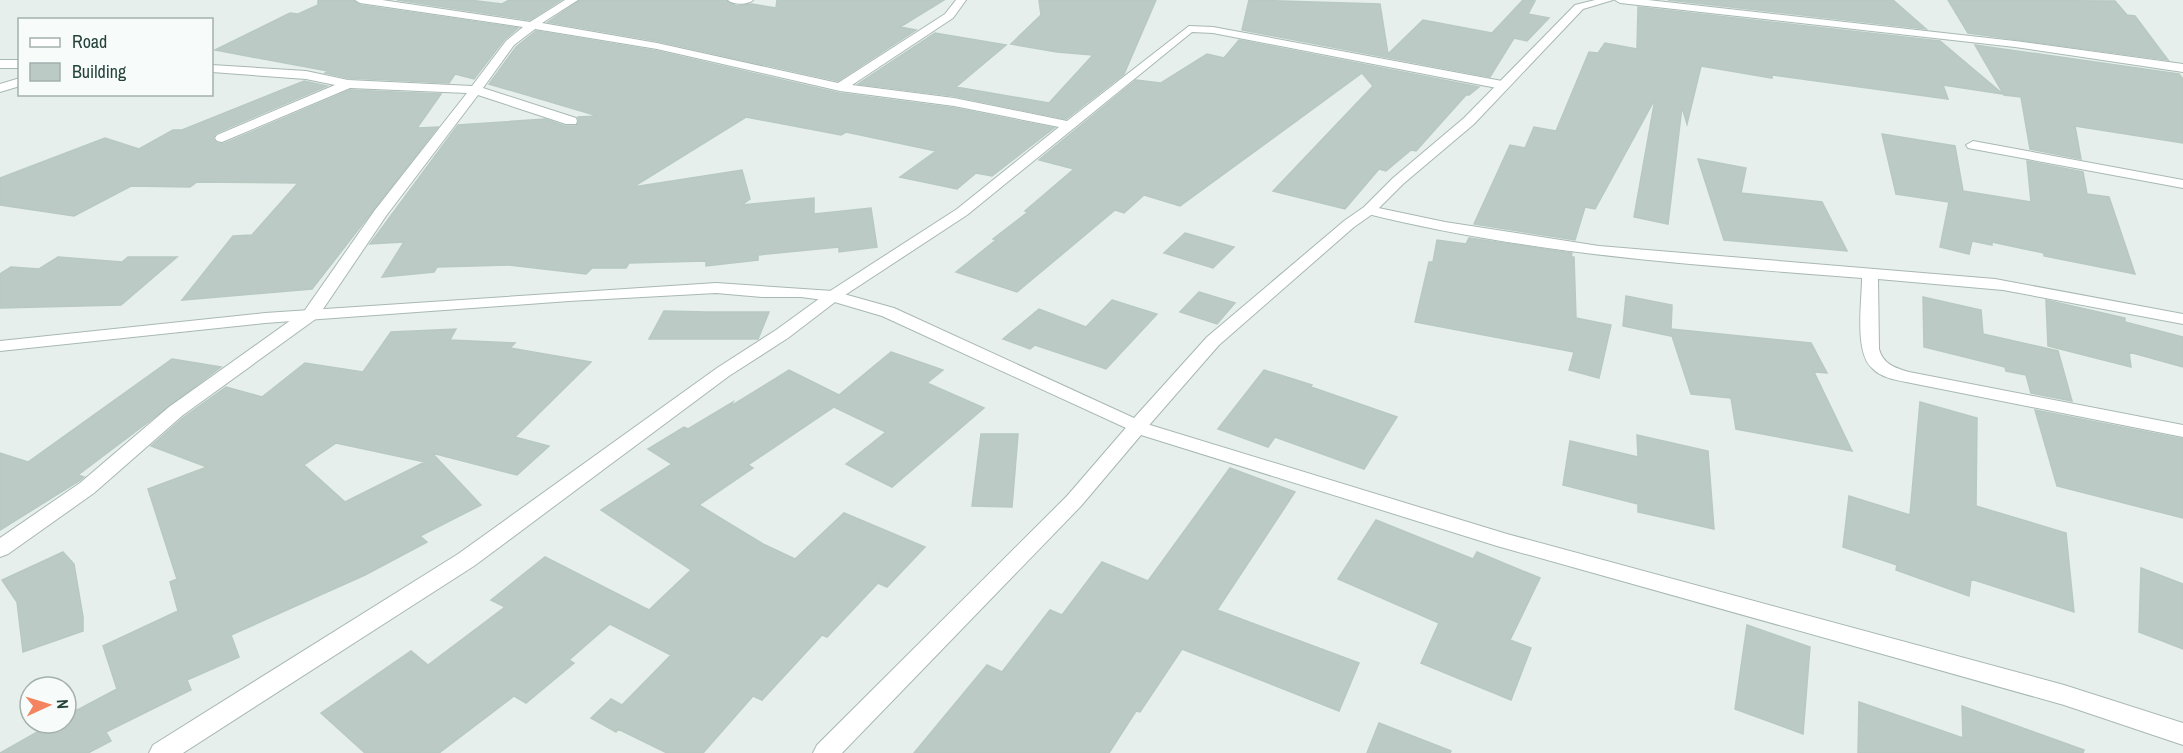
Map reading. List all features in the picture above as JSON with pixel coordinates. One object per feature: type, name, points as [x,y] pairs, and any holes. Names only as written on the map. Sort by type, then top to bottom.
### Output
[{"type":"street","points":[[360,0],[533,24],[657,46],[840,87],[954,102],[1067,126]]},
{"type":"street","points":[[0,549],[87,488],[176,411],[311,314],[380,213],[510,43],[547,14],[573,0]]},
{"type":"street","points":[[733,0],[748,0]]},
{"type":"street","points":[[840,87],[949,16],[961,0]]},
{"type":"street","points":[[825,753],[1074,501],[1213,340],[1349,224],[1369,210],[1398,181],[1468,121],[1579,7],[1608,0]]},
{"type":"street","points":[[1620,0],[2015,44],[2183,68]]},
{"type":"street","points":[[162,753],[466,560],[714,379],[782,334],[833,296],[962,212],[1189,29],[1224,32],[1502,85]]},
{"type":"street","points":[[0,64],[18,64]]},
{"type":"street","points":[[213,68],[306,75],[348,84],[475,90],[520,103],[571,122]]},
{"type":"street","points":[[0,88],[18,83]]},
{"type":"street","points":[[222,138],[348,84]]},
{"type":"street","points":[[1973,145],[2183,184]]},
{"type":"street","points":[[1369,210],[1420,223],[1496,237],[1648,257],[1989,284],[2140,309],[2183,319]]},
{"type":"street","points":[[1870,275],[1870,349],[1872,360],[1882,369],[1906,377],[2183,430]]},
{"type":"street","points":[[0,346],[311,314],[569,296],[716,288],[762,292],[801,292],[833,296],[888,312],[1137,427],[1505,541],[2064,695],[2183,734]]},
{"type":"building","points":[[318,0],[353,0],[360,5],[518,28],[504,40],[474,79],[455,74],[449,83],[348,78],[325,73],[328,71],[215,50],[290,13],[298,14],[318,5]]},
{"type":"building","points":[[397,0],[469,0],[502,4],[509,0],[561,0],[530,20]]},
{"type":"building","points":[[580,0],[726,0],[736,6],[752,4],[776,8],[777,0],[944,0],[900,27],[916,30],[838,81],[657,41],[548,22]]},
{"type":"building","points":[[1039,0],[1156,0],[1124,74],[1066,119],[954,96],[858,84],[935,33],[1006,45],[956,87],[1049,103],[1093,55],[1057,52],[1011,44],[1041,15]]},
{"type":"building","points":[[1249,0],[1380,4],[1388,54],[1423,20],[1492,33],[1523,0],[1535,1],[1528,14],[1549,18],[1527,41],[1514,38],[1490,77],[1242,30]]},
{"type":"building","points":[[1668,0],[1893,0],[1926,29]]},
{"type":"building","points":[[1948,0],[2115,1],[2127,15],[2135,16],[2168,60],[1968,33]]},
{"type":"building","points":[[1638,7],[1940,41],[2003,94],[1943,85],[1948,99],[1772,75],[1772,78],[1701,66],[1687,124],[1682,107],[1668,224],[1634,217],[1655,99],[1595,209],[1585,207],[1575,240],[1474,224],[1510,145],[1525,148],[1534,127],[1556,131],[1589,52],[1598,53],[1605,43],[1637,49]]},
{"type":"building","points":[[536,31],[657,51],[839,93],[954,108],[1054,128],[992,176],[976,173],[957,189],[900,177],[936,151],[846,132],[841,135],[746,117],[633,187],[742,170],[750,199],[742,205],[814,198],[814,214],[871,208],[877,247],[839,252],[839,247],[758,255],[758,260],[706,266],[706,261],[629,263],[626,268],[592,268],[586,274],[509,265],[437,267],[434,272],[382,277],[404,242],[370,244],[458,125],[545,119],[565,126],[576,126],[579,122],[578,117],[598,116],[489,84],[516,47]]},
{"type":"building","points":[[1239,40],[1479,87],[1466,95],[1416,151],[1411,150],[1386,171],[1379,169],[1345,209],[1273,191],[1373,86],[1362,73],[1180,206],[1144,195],[1124,213],[1115,210],[1017,292],[956,272],[996,240],[993,239],[1028,212],[1025,211],[1074,169],[1039,160],[1136,80],[1161,83],[1207,54],[1224,58]]},
{"type":"building","points":[[1975,45],[2179,74],[2183,79],[2183,143],[2075,126],[2081,159],[2030,149],[2021,97],[2004,95]]},
{"type":"building","points":[[304,81],[327,86],[216,133],[213,139],[223,144],[350,90],[441,94],[417,128],[438,127],[312,289],[182,300],[233,236],[252,235],[298,183],[197,182],[190,187],[131,186],[74,216],[0,205],[0,178],[105,138],[139,149],[173,130],[182,130]]},
{"type":"building","points":[[1882,134],[1955,146],[1963,191],[2031,202],[2027,161],[2083,172],[2087,194],[2109,197],[2135,274],[2044,256],[2044,253],[1992,242],[1992,245],[1972,241],[1969,254],[1940,247],[1949,202],[1896,194]]},
{"type":"building","points":[[1698,159],[1746,168],[1741,193],[1822,202],[1847,251],[1724,240]]},
{"type":"building","points":[[1185,233],[1234,247],[1213,268],[1164,253]]},
{"type":"building","points":[[1469,238],[1572,253],[1576,318],[1611,325],[1599,378],[1569,370],[1574,352],[1415,322],[1429,262],[1433,262],[1437,240],[1466,244]]},
{"type":"building","points":[[58,257],[122,262],[128,257],[177,257],[121,305],[0,308],[0,274],[11,267],[39,269]]},
{"type":"building","points":[[1199,292],[1235,303],[1217,324],[1180,312]]},
{"type":"building","points":[[1626,296],[1672,305],[1671,329],[1811,343],[1827,373],[1814,372],[1852,451],[1736,429],[1731,398],[1691,394],[1671,333],[1671,336],[1623,326]]},
{"type":"building","points":[[1923,297],[1981,310],[1983,334],[2058,351],[2072,401],[2031,393],[2026,375],[2006,371],[2005,367],[1924,347]]},
{"type":"building","points":[[1112,300],[1157,314],[1106,369],[1035,345],[1030,349],[1003,339],[1039,309],[1086,327]]},
{"type":"building","points":[[2046,300],[2125,318],[2125,322],[2183,337],[2183,367],[2129,352],[2131,367],[2048,346]]},
{"type":"building","points":[[664,311],[769,312],[758,339],[649,339]]},
{"type":"building","points":[[456,329],[450,340],[515,343],[510,348],[591,362],[515,437],[549,446],[517,475],[432,453],[481,505],[420,536],[427,542],[365,575],[231,635],[239,657],[187,680],[191,690],[106,732],[111,741],[88,753],[0,753],[32,735],[78,735],[78,710],[117,689],[103,646],[178,611],[170,582],[177,579],[148,489],[207,467],[151,446],[184,417],[226,387],[262,397],[305,363],[363,372],[391,332]],"holes":[[[336,443],[425,462],[345,502],[304,465]]]},
{"type":"building","points":[[891,352],[943,370],[927,383],[984,408],[892,487],[846,464],[886,432],[834,407],[748,465],[753,468],[699,505],[763,544],[795,559],[844,513],[925,547],[887,587],[878,583],[827,637],[822,635],[762,700],[753,696],[703,753],[667,753],[618,729],[616,732],[591,718],[611,699],[622,705],[671,655],[610,624],[569,660],[574,663],[526,703],[514,696],[439,753],[365,753],[321,713],[411,651],[428,665],[505,607],[491,600],[545,557],[649,610],[691,570],[601,510],[672,464],[648,449],[684,427],[688,429],[733,402],[731,406],[789,370],[839,395]]},
{"type":"building","points":[[172,359],[221,367],[78,475],[84,477],[79,481],[0,530],[0,453],[28,462]]},
{"type":"building","points":[[1264,370],[1312,385],[1311,387],[1397,417],[1364,469],[1275,437],[1268,447],[1218,429]]},
{"type":"building","points":[[1920,402],[1977,418],[1976,506],[2066,533],[2074,612],[1971,579],[1969,596],[1896,570],[1897,565],[1843,547],[1849,496],[1910,515]]},
{"type":"building","points":[[2035,410],[2183,439],[2183,518],[2057,486]]},
{"type":"building","points":[[981,434],[1018,434],[1012,507],[972,506]]},
{"type":"building","points":[[1637,435],[1708,451],[1714,529],[1638,512],[1638,504],[1563,485],[1570,441],[1638,457]]},
{"type":"building","points":[[1230,468],[1295,492],[1217,610],[1359,663],[1339,711],[1182,649],[1140,712],[1136,711],[1109,753],[914,753],[987,665],[1002,672],[1050,610],[1062,615],[1102,562],[1148,581]]},
{"type":"building","points":[[1376,520],[1473,559],[1477,552],[1540,578],[1510,640],[1531,648],[1511,700],[1421,663],[1439,623],[1338,579]]},
{"type":"building","points":[[63,552],[74,564],[83,617],[83,631],[23,652],[17,602],[2,580]]},
{"type":"building","points":[[2141,568],[2183,584],[2183,649],[2139,632]]},
{"type":"building","points":[[1747,625],[1810,647],[1803,734],[1735,709]]},
{"type":"building","points":[[1859,702],[1963,738],[1962,706],[2084,750],[2083,753],[1858,753]]},
{"type":"building","points":[[1379,723],[1451,751],[1450,753],[1367,753]]}]
